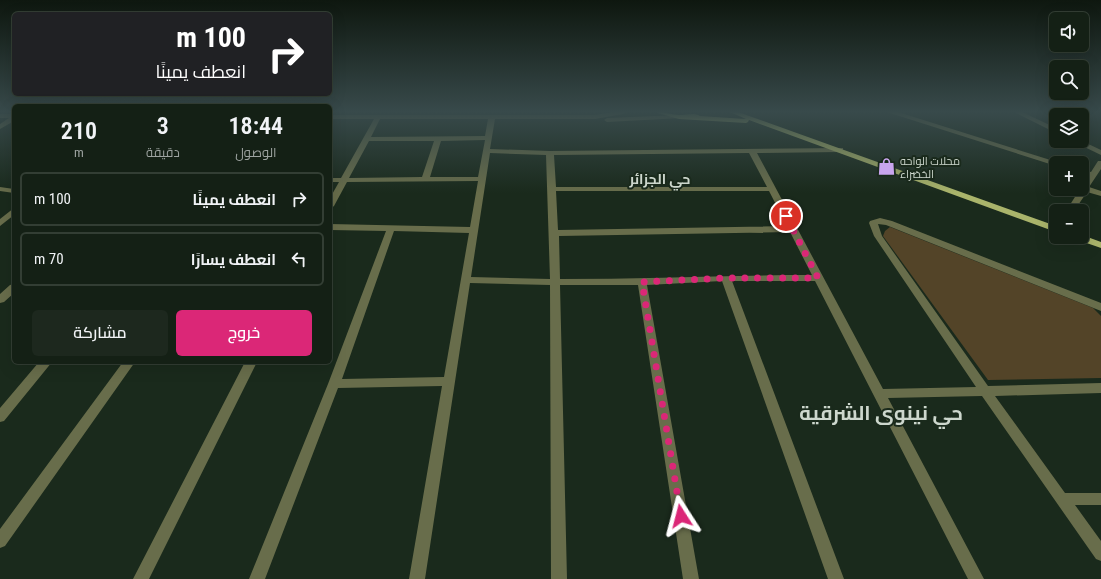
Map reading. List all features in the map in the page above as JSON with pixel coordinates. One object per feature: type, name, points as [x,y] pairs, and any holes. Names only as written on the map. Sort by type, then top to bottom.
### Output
[{"type":"main road","points":[[809,139],[1049,226]]},
{"type":"main road","points":[[1089,241],[1101,245]]},
{"type":"street","points":[[332,202],[366,139]]},
{"type":"street","points":[[425,179],[438,139]]},
{"type":"street","points":[[417,579],[483,179],[488,139]]},
{"type":"street","points":[[979,139],[1049,161]]},
{"type":"street","points":[[1089,147],[1101,153]]},
{"type":"street","points":[[487,151],[550,153],[840,150]]},
{"type":"street","points":[[752,151],[976,579]]},
{"type":"street","points":[[550,153],[554,233],[559,579]]},
{"type":"street","points":[[1089,180],[1101,163]]},
{"type":"street","points":[[332,180],[483,179]]},
{"type":"street","points":[[553,189],[772,189]]},
{"type":"street","points":[[0,190],[12,190]]},
{"type":"street","points":[[1089,190],[1101,194]]},
{"type":"street","points":[[0,223],[12,213]]},
{"type":"street","points":[[1101,307],[889,223],[880,221],[873,223],[878,236],[985,391],[1101,554]]},
{"type":"street","points":[[332,227],[474,230]]},
{"type":"street","points":[[257,579],[334,384],[391,228]]},
{"type":"street","points":[[554,233],[793,229]]},
{"type":"street","points":[[466,280],[642,282],[726,278],[818,278]]},
{"type":"street","points":[[726,278],[836,579]]},
{"type":"street","points":[[642,282],[691,579]]},
{"type":"street","points":[[0,300],[12,288]]},
{"type":"street","points":[[0,417],[44,364]]},
{"type":"street","points":[[0,540],[128,364]]},
{"type":"street","points":[[141,579],[250,364]]},
{"type":"street","points":[[334,384],[450,382]]},
{"type":"street","points":[[879,394],[1101,388]]},
{"type":"street","points":[[1063,499],[1101,499]]},
{"type":"shaded area","points":[[890,227],[1093,308],[1101,316],[1101,378],[988,380],[883,236],[885,231]]},
{"type":"place","name":"محلات الواحه الخضراء","points":[[887,167]]},
{"type":"district","name":"حي الجزائر","points":[[660,179]]},
{"type":"district","name":"حي نينوى الشرقية","points":[[881,413]]},
{"type":"route","points":[[681,516],[642,282],[726,278],[818,278],[786,216]]}]
